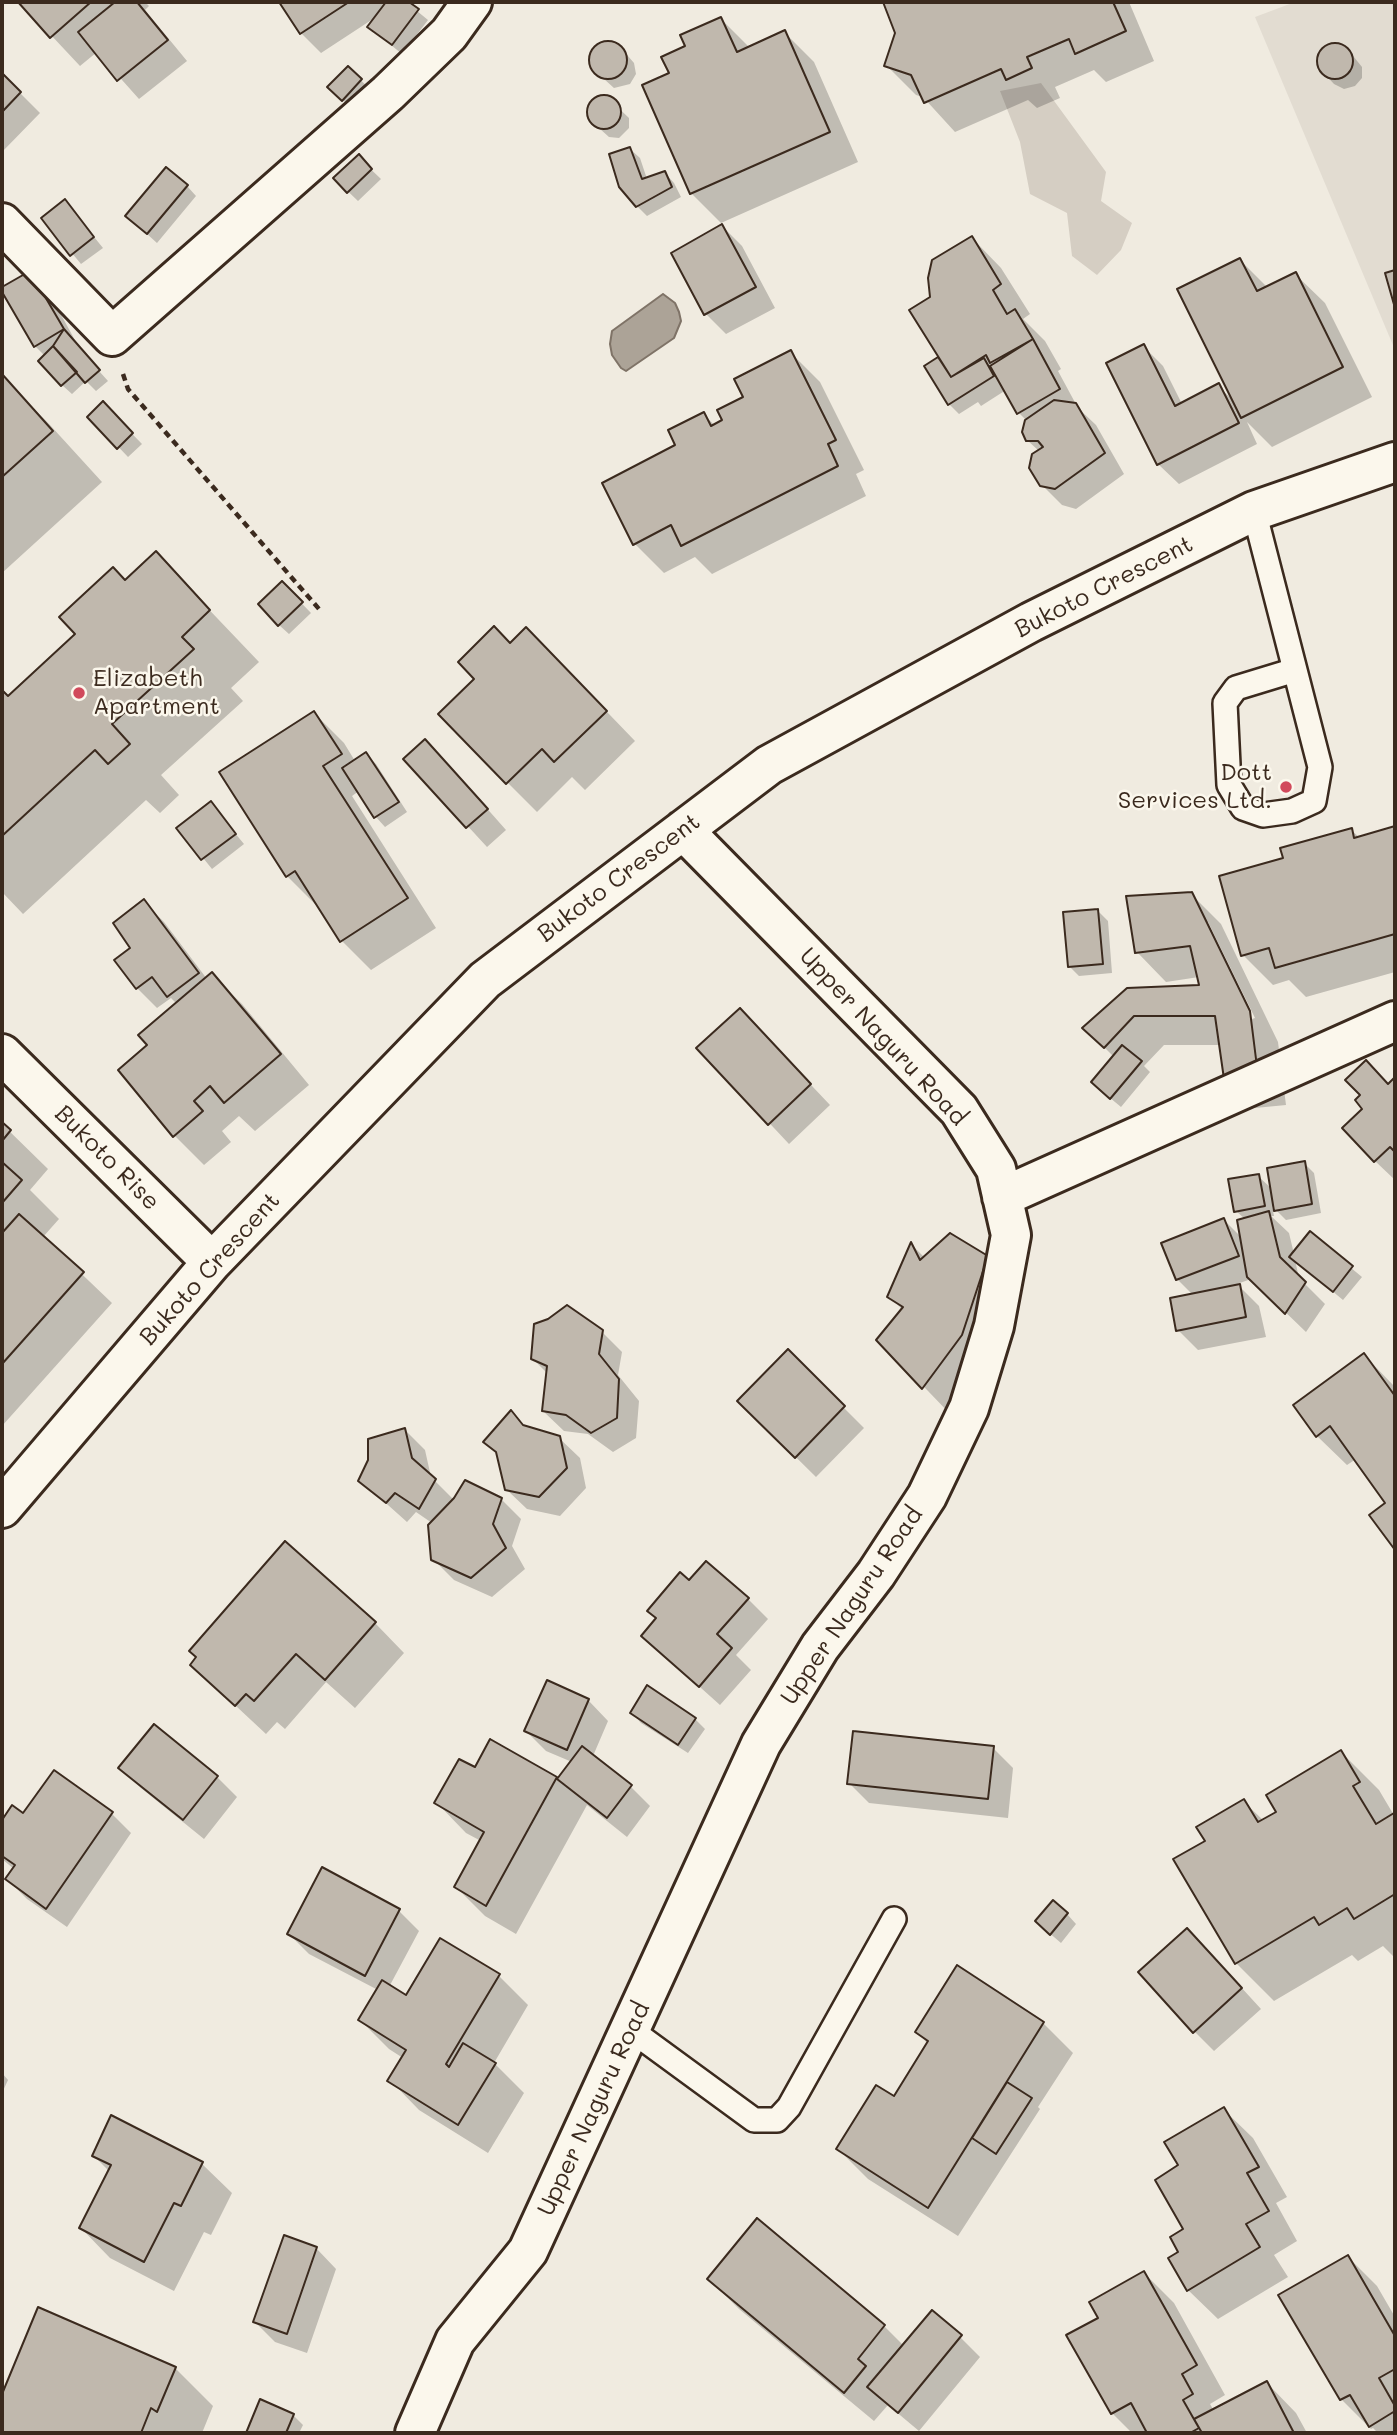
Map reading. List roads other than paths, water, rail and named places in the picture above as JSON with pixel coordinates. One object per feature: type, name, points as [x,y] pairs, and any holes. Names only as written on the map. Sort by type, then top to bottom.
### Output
[{"type":"street","points":[[2,223],[112,336],[388,93],[449,34],[472,2]]},
{"type":"street","name":"Bukoto Crescent","points":[[2,1508],[212,1262],[485,980],[769,765],[1031,622],[1254,511],[1395,462]]},
{"type":"street","name":"Upper Naguru Road","points":[[415,2433],[455,2341],[528,2251],[761,1744],[820,1647],[876,1574],[927,1496],[969,1408],[994,1326],[1011,1235],[996,1169],[958,1110],[683,830]]},
{"type":"street","points":[[1002,1197],[1395,1021]]},
{"type":"street","name":"Bukoto Rise","points":[[2,1054],[212,1262]]},
{"type":"lane","points":[[1254,511],[1296,670],[1320,767],[1314,801],[1292,811],[1263,815],[1243,808],[1229,785],[1225,703],[1236,688],[1296,670]]},
{"type":"lane","points":[[631,2030],[754,2120],[777,2120],[789,2107],[894,1919]]},
{"type":"place","name":"Elizabeth Apartment","points":[[79,693]]},
{"type":"place","name":"Dott Services Ltd.","points":[[1286,787]]}]
